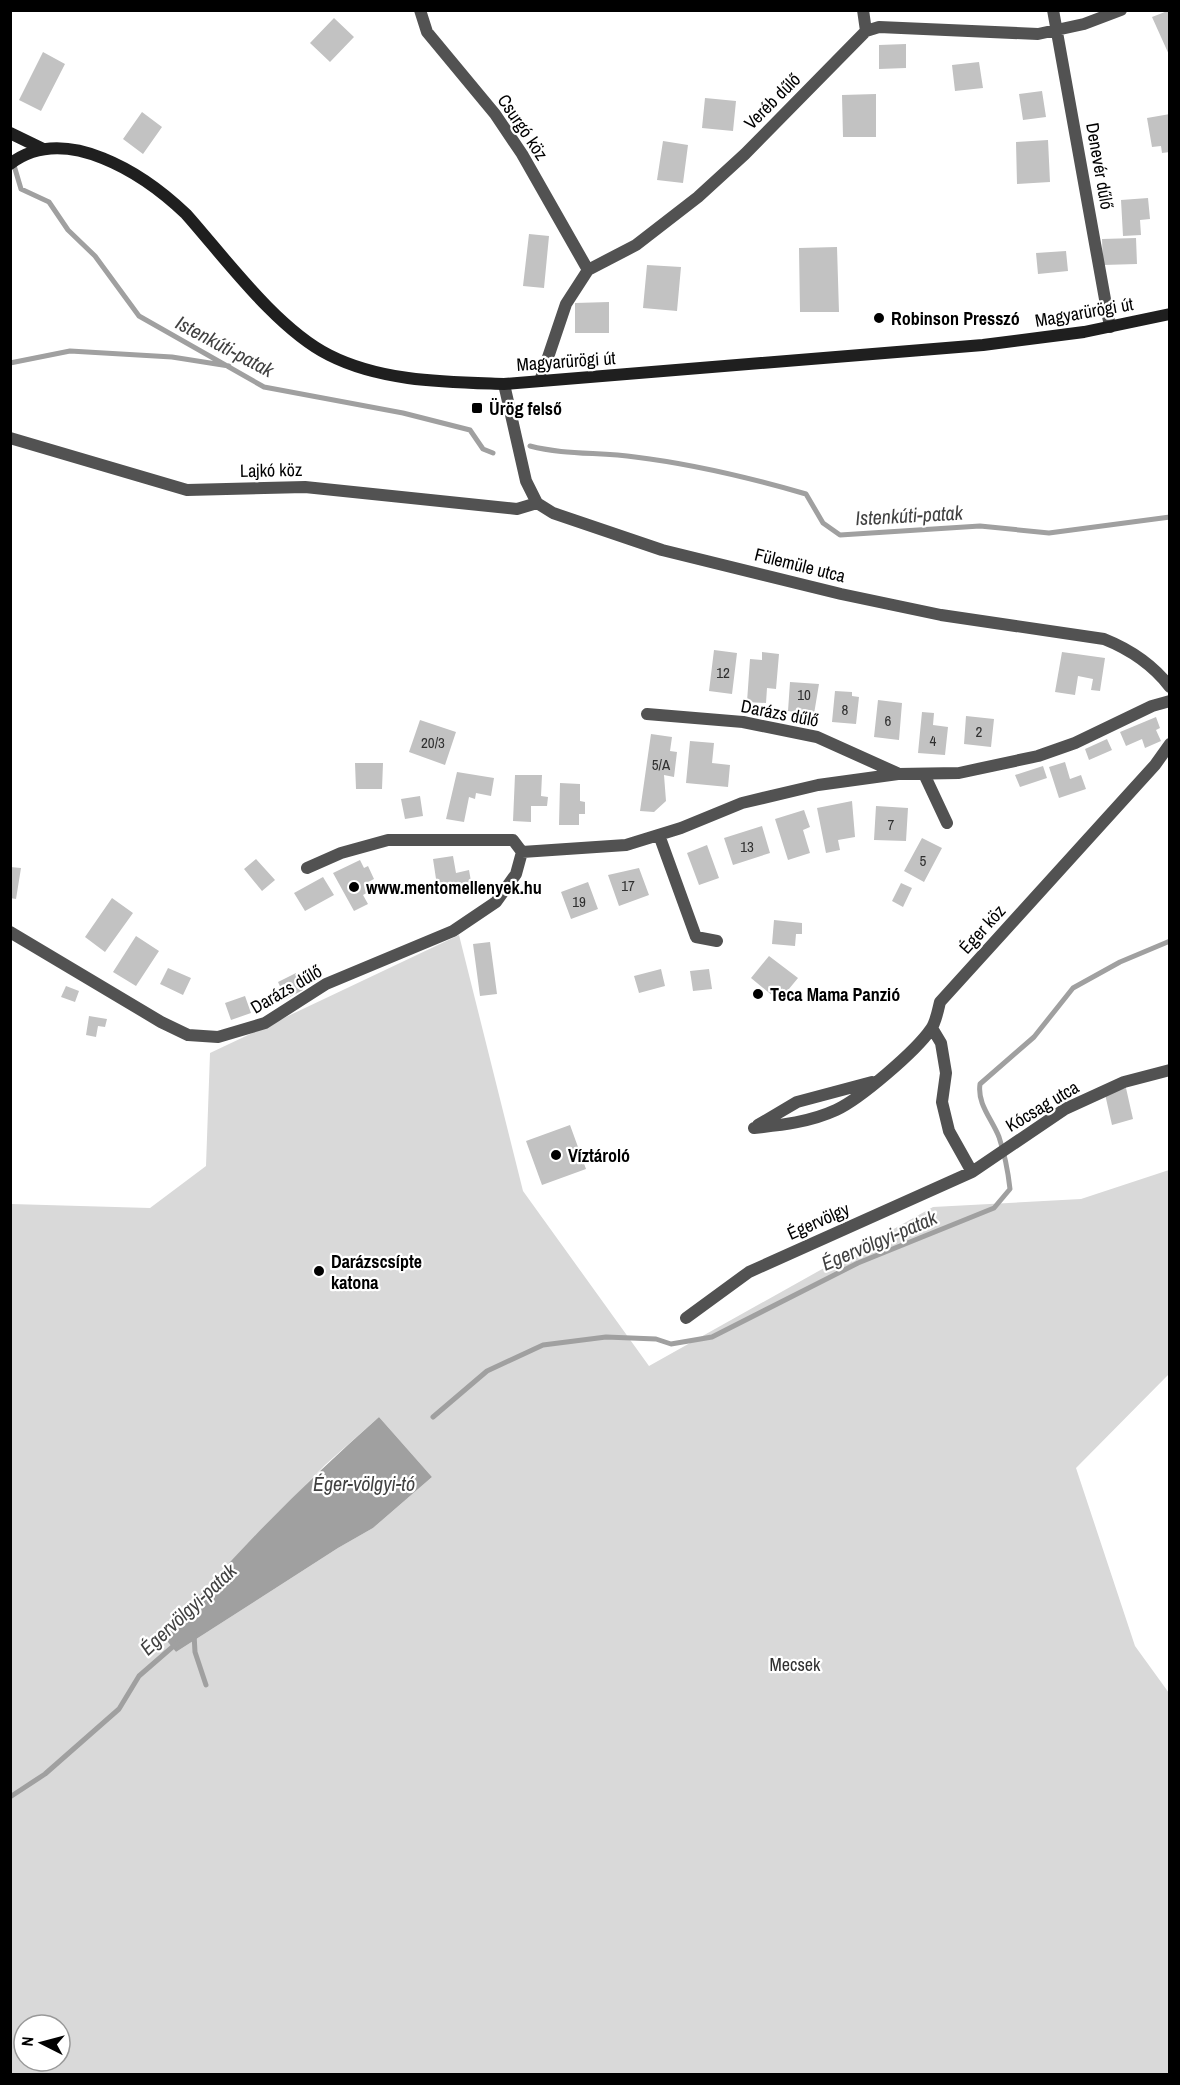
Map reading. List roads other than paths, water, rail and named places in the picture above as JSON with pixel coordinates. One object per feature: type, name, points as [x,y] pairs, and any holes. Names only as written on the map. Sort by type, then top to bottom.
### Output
[{"type":"main road","points":[[10,133],[43,148]]},
{"type":"main road","name":"Magyarürögi út","points":[[43,148],[92,155],[135,174],[168,197],[295,333],[328,355],[374,372],[439,381],[504,384],[983,345],[1110,327],[1170,314]]},
{"type":"main road","points":[[10,164],[23,155],[43,148]]},
{"type":"street","name":"Csurgó köz","points":[[420,10],[427,32],[495,114],[522,154],[588,270]]},
{"type":"street","points":[[863,10],[866,31],[879,27],[1038,34],[1058,31],[1121,10]]},
{"type":"street","name":"Denevér dűlő","points":[[1053,10],[1110,327]]},
{"type":"street","name":"Veréb dűlő","points":[[540,381],[566,304],[588,270],[636,245],[698,197],[745,154],[866,31]]},
{"type":"street","points":[[504,384],[526,481],[537,503]]},
{"type":"street","name":"Lajkó köz","points":[[10,438],[187,490],[304,487],[517,509],[537,503]]},
{"type":"street","name":"Fülemüle utca","points":[[537,503],[553,513],[662,550],[841,594],[941,615],[1104,639],[1127,649],[1163,678],[1170,687]]},
{"type":"street","name":"Darázs dűlő","points":[[10,932],[161,1022],[188,1035],[218,1037],[265,1023],[326,984],[453,931],[496,902],[516,874],[522,852],[626,845],[742,803],[818,785],[898,774],[959,773],[1038,756],[1075,743],[1152,706],[1170,700]]},
{"type":"street","name":"Darázs dűlő","points":[[647,714],[743,722],[818,737],[898,774]]},
{"type":"street","name":"Éger köz","points":[[932,1028],[940,1002],[1155,765],[1170,744]]},
{"type":"street","points":[[924,774],[947,823]]},
{"type":"street","points":[[660,834],[696,937],[717,941]]},
{"type":"street","points":[[307,868],[341,854],[388,840],[513,840],[522,852]]},
{"type":"street","points":[[876,1081],[797,1102],[754,1128],[789,1124],[834,1111],[854,1100],[876,1081],[932,1028],[941,1043],[946,1073],[942,1102],[950,1131],[972,1172]]},
{"type":"street","name":"Kócsag utca","points":[[972,1172],[1065,1109],[1124,1082],[1170,1070]]},
{"type":"street","name":"Égervölgy","points":[[686,1318],[749,1272],[972,1172]]},
{"type":"water","name":"Éger-völgyi-tó","points":[[379,1417],[432,1477],[373,1528],[176,1652],[164,1637],[189,1608],[267,1523]]},
{"type":"waterway","name":"Istenkúti-patak","points":[[13,162],[21,189],[49,202],[68,230],[95,256],[139,316],[264,387],[403,413],[470,430],[483,449],[493,453]]},
{"type":"waterway","points":[[10,363],[70,351],[172,357],[229,366]]},
{"type":"waterway","name":"Istenkúti-patak","points":[[530,446],[556,451],[622,455],[678,463],[806,494],[823,523],[840,535],[980,526],[1049,533],[1170,517]]},
{"type":"waterway","name":"Égervölgyi-patak","points":[[433,1417],[487,1371],[543,1345],[606,1337],[656,1339],[671,1344],[712,1337],[858,1263],[994,1208],[1010,1189],[1001,1144],[983,1105],[980,1084],[1034,1037],[1073,988],[1120,962],[1170,941]]},
{"type":"waterway","points":[[194,1634],[195,1652],[206,1685]]},
{"type":"waterway","name":"Égervölgyi-patak","points":[[10,1797],[45,1774],[119,1709],[139,1676],[177,1643]]},
{"type":"place","name":"Robinson Presszó","points":[[879,318]]},
{"type":"place","name":"Ürög felső","points":[[477,408]]},
{"type":"place","name":"www.mentomellenyek.hu","points":[[354,887]]},
{"type":"place","name":"Teca Mama Panzió","points":[[758,994]]},
{"type":"place","name":"Víztároló","points":[[556,1155]]},
{"type":"place","name":"Darázscsípte katona","points":[[319,1271]]},
{"type":"park label","name":"Mecsek","points":[[795,1664]]}]
